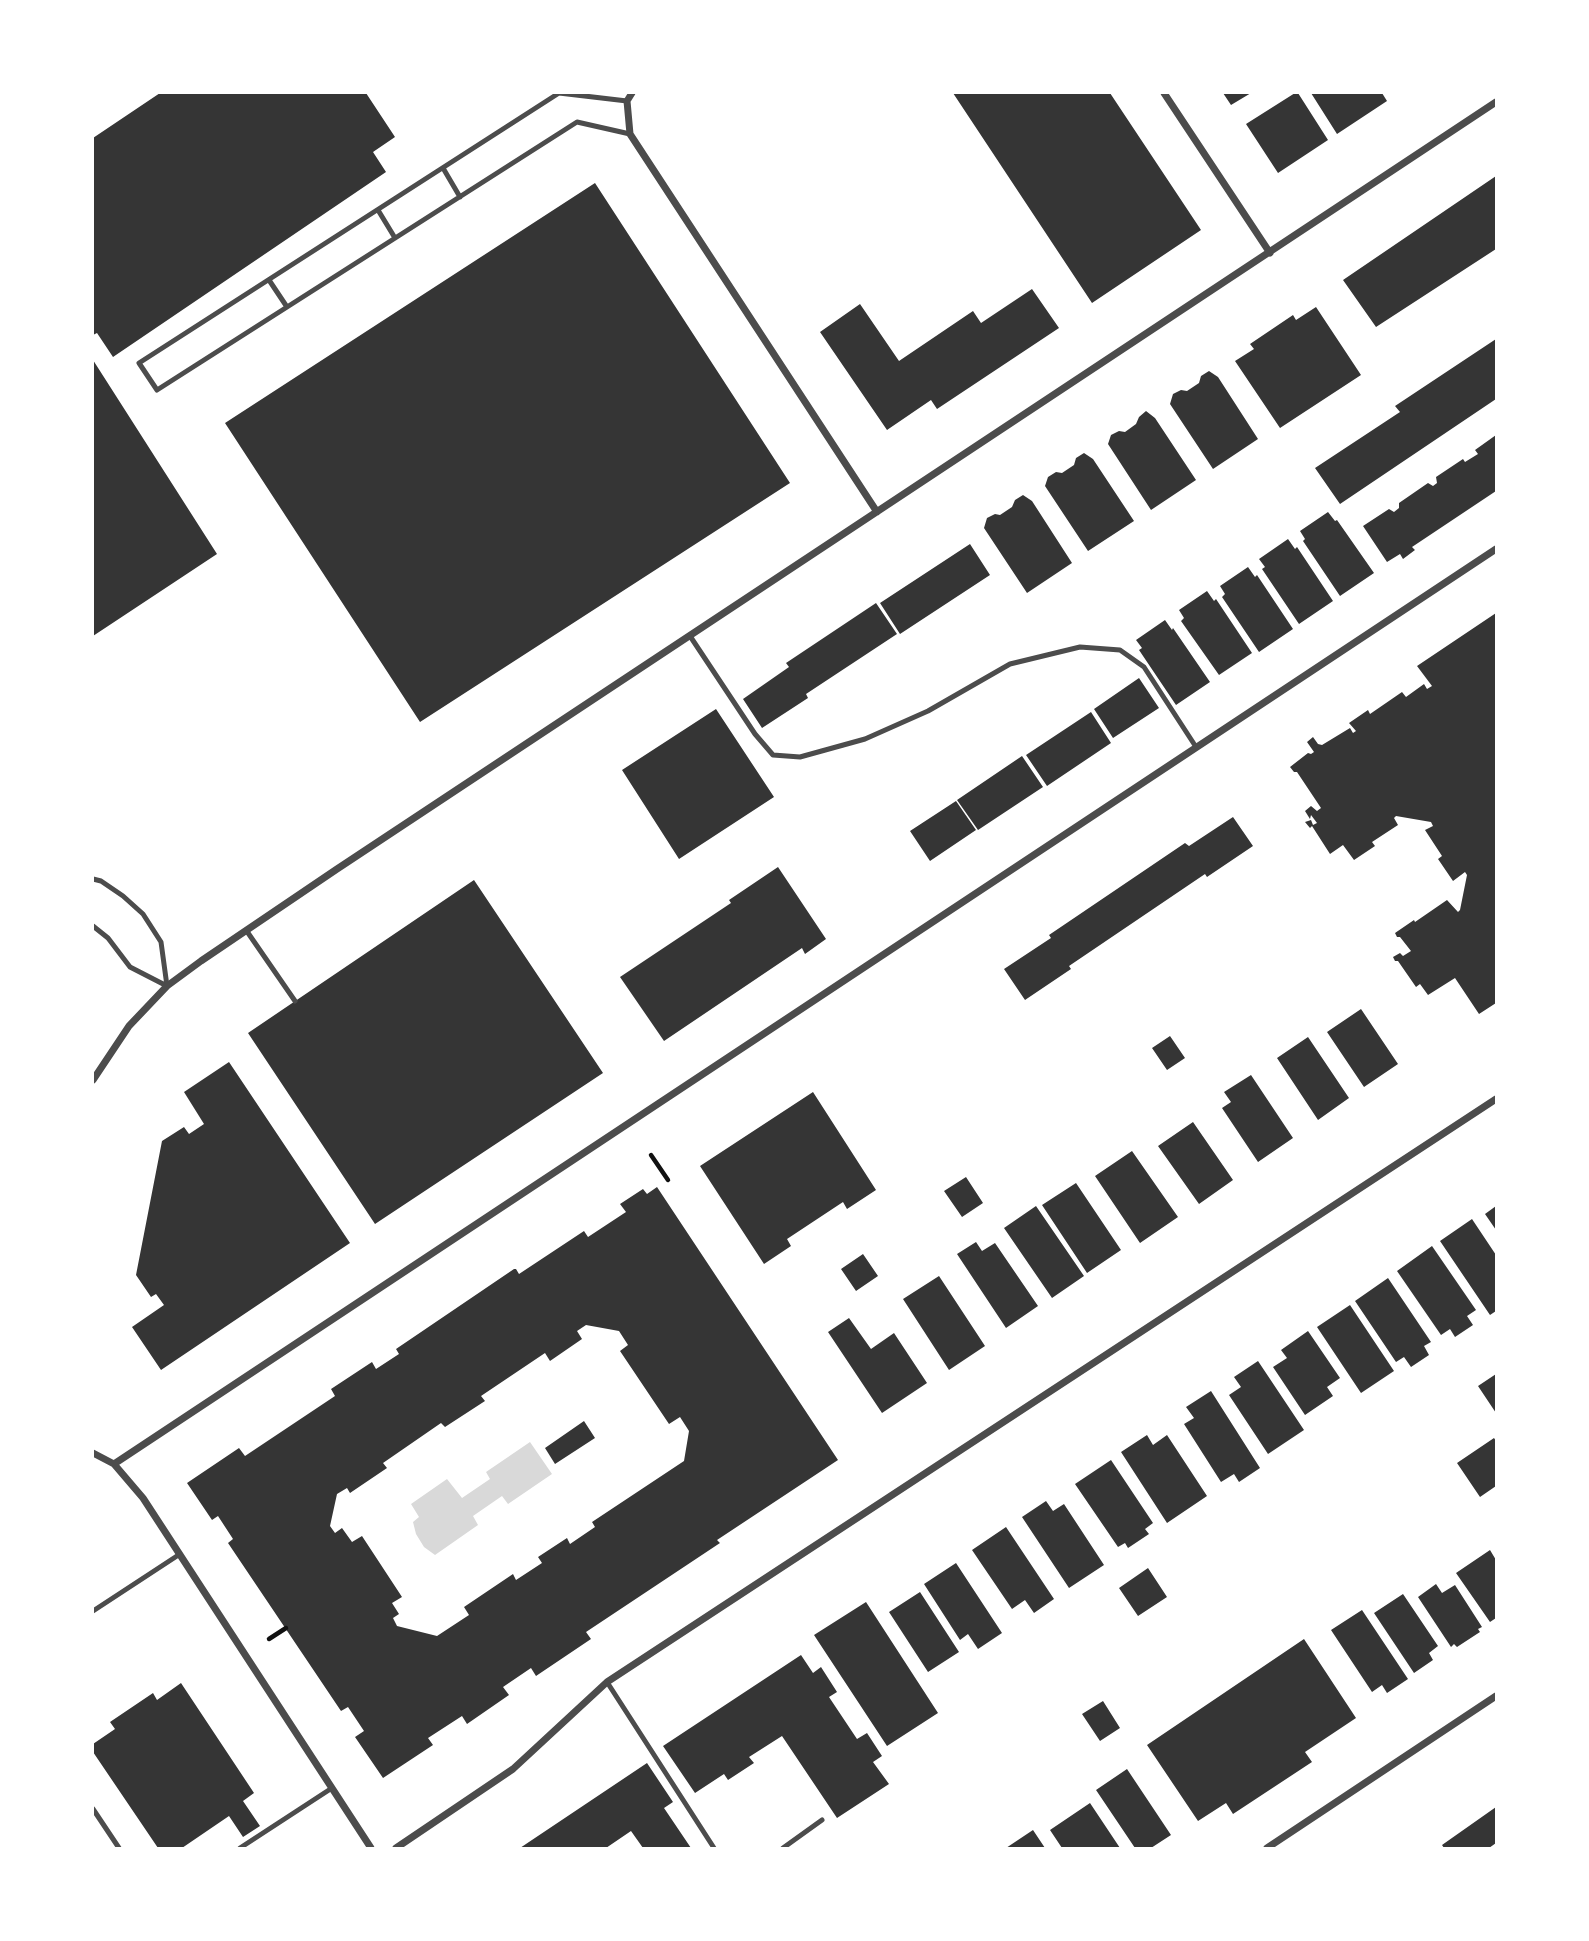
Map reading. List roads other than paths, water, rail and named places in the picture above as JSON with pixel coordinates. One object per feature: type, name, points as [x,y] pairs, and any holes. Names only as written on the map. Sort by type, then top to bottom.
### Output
[{"type":"street","points":[[632,93],[627,101],[630,134],[877,512]]},
{"type":"street","points":[[1164,93],[1270,253]]},
{"type":"street","points":[[93,1080],[129,1026],[167,986],[246,930],[1496,102]]},
{"type":"street","points":[[114,1464],[1496,549]]},
{"type":"street","points":[[396,1848],[513,1769],[607,1682],[1496,1099]]},
{"type":"street","points":[[93,1453],[114,1464],[143,1498],[371,1848]]},
{"type":"street","points":[[1267,1848],[1496,1696]]},
{"type":"lane","points":[[627,101],[559,93],[139,363],[157,390],[578,122],[630,134]]},
{"type":"lane","points":[[443,169],[460,197]]},
{"type":"lane","points":[[378,210],[395,238]]},
{"type":"lane","points":[[269,280],[287,307]]},
{"type":"lane","points":[[690,636],[755,734],[773,755],[800,757],[865,740],[928,711],[1010,664],[1080,647],[1120,650],[1144,667],[1196,747]]},
{"type":"lane","points":[[93,879],[101,881],[123,896],[144,914],[161,942],[167,986]]},
{"type":"lane","points":[[93,926],[108,938],[130,967],[167,986]]},
{"type":"lane","points":[[246,930],[295,1001]]},
{"type":"lane","points":[[93,1611],[180,1554]]},
{"type":"lane","points":[[607,1682],[714,1848]]},
{"type":"lane","points":[[240,1848],[332,1788]]},
{"type":"lane","points":[[93,1809],[119,1848]]},
{"type":"lane","points":[[783,1848],[822,1820]]}]
